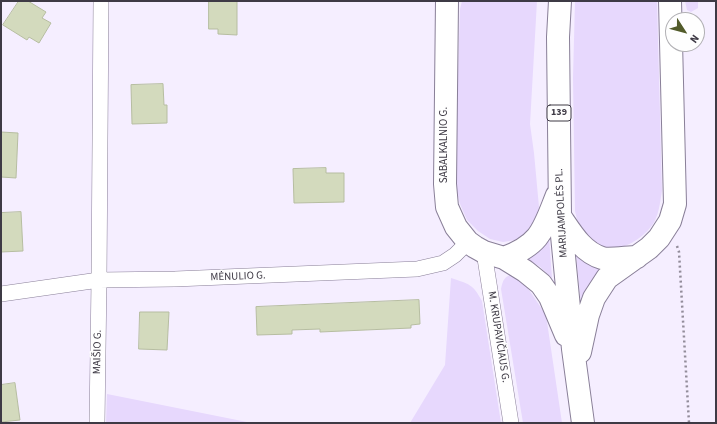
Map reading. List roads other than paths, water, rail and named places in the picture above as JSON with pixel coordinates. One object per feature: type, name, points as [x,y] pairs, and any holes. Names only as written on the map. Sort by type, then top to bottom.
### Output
[{"type":"main road","name":"SABALKALNIO G.","points":[[447,1],[445,184],[447,207],[456,227],[485,251]]},
{"type":"main road","name":"MARIJAMPOLĖS PL.","points":[[560,1],[558,37],[560,216],[573,349],[583,423]]},
{"type":"main road","points":[[576,375],[588,315],[594,298],[606,278],[637,257],[659,238],[670,221],[675,204],[670,1]]},
{"type":"main road","points":[[485,251],[520,252],[534,241],[544,227],[559,189]]},
{"type":"main road","points":[[560,216],[574,236],[588,250],[602,258],[637,257]]},
{"type":"main road","points":[[485,251],[525,271],[541,284],[550,297],[560,325],[573,349]]},
{"type":"street","name":"MAIŠIO G.","points":[[97,423],[100,1]]},
{"type":"street","name":"MĖNULIO G.","points":[[1,294],[99,280],[175,279],[417,269],[443,263],[455,255],[485,251]]},
{"type":"street","name":"M. KRUPAVIČIAUS G.","points":[[485,251],[511,423]]}]
